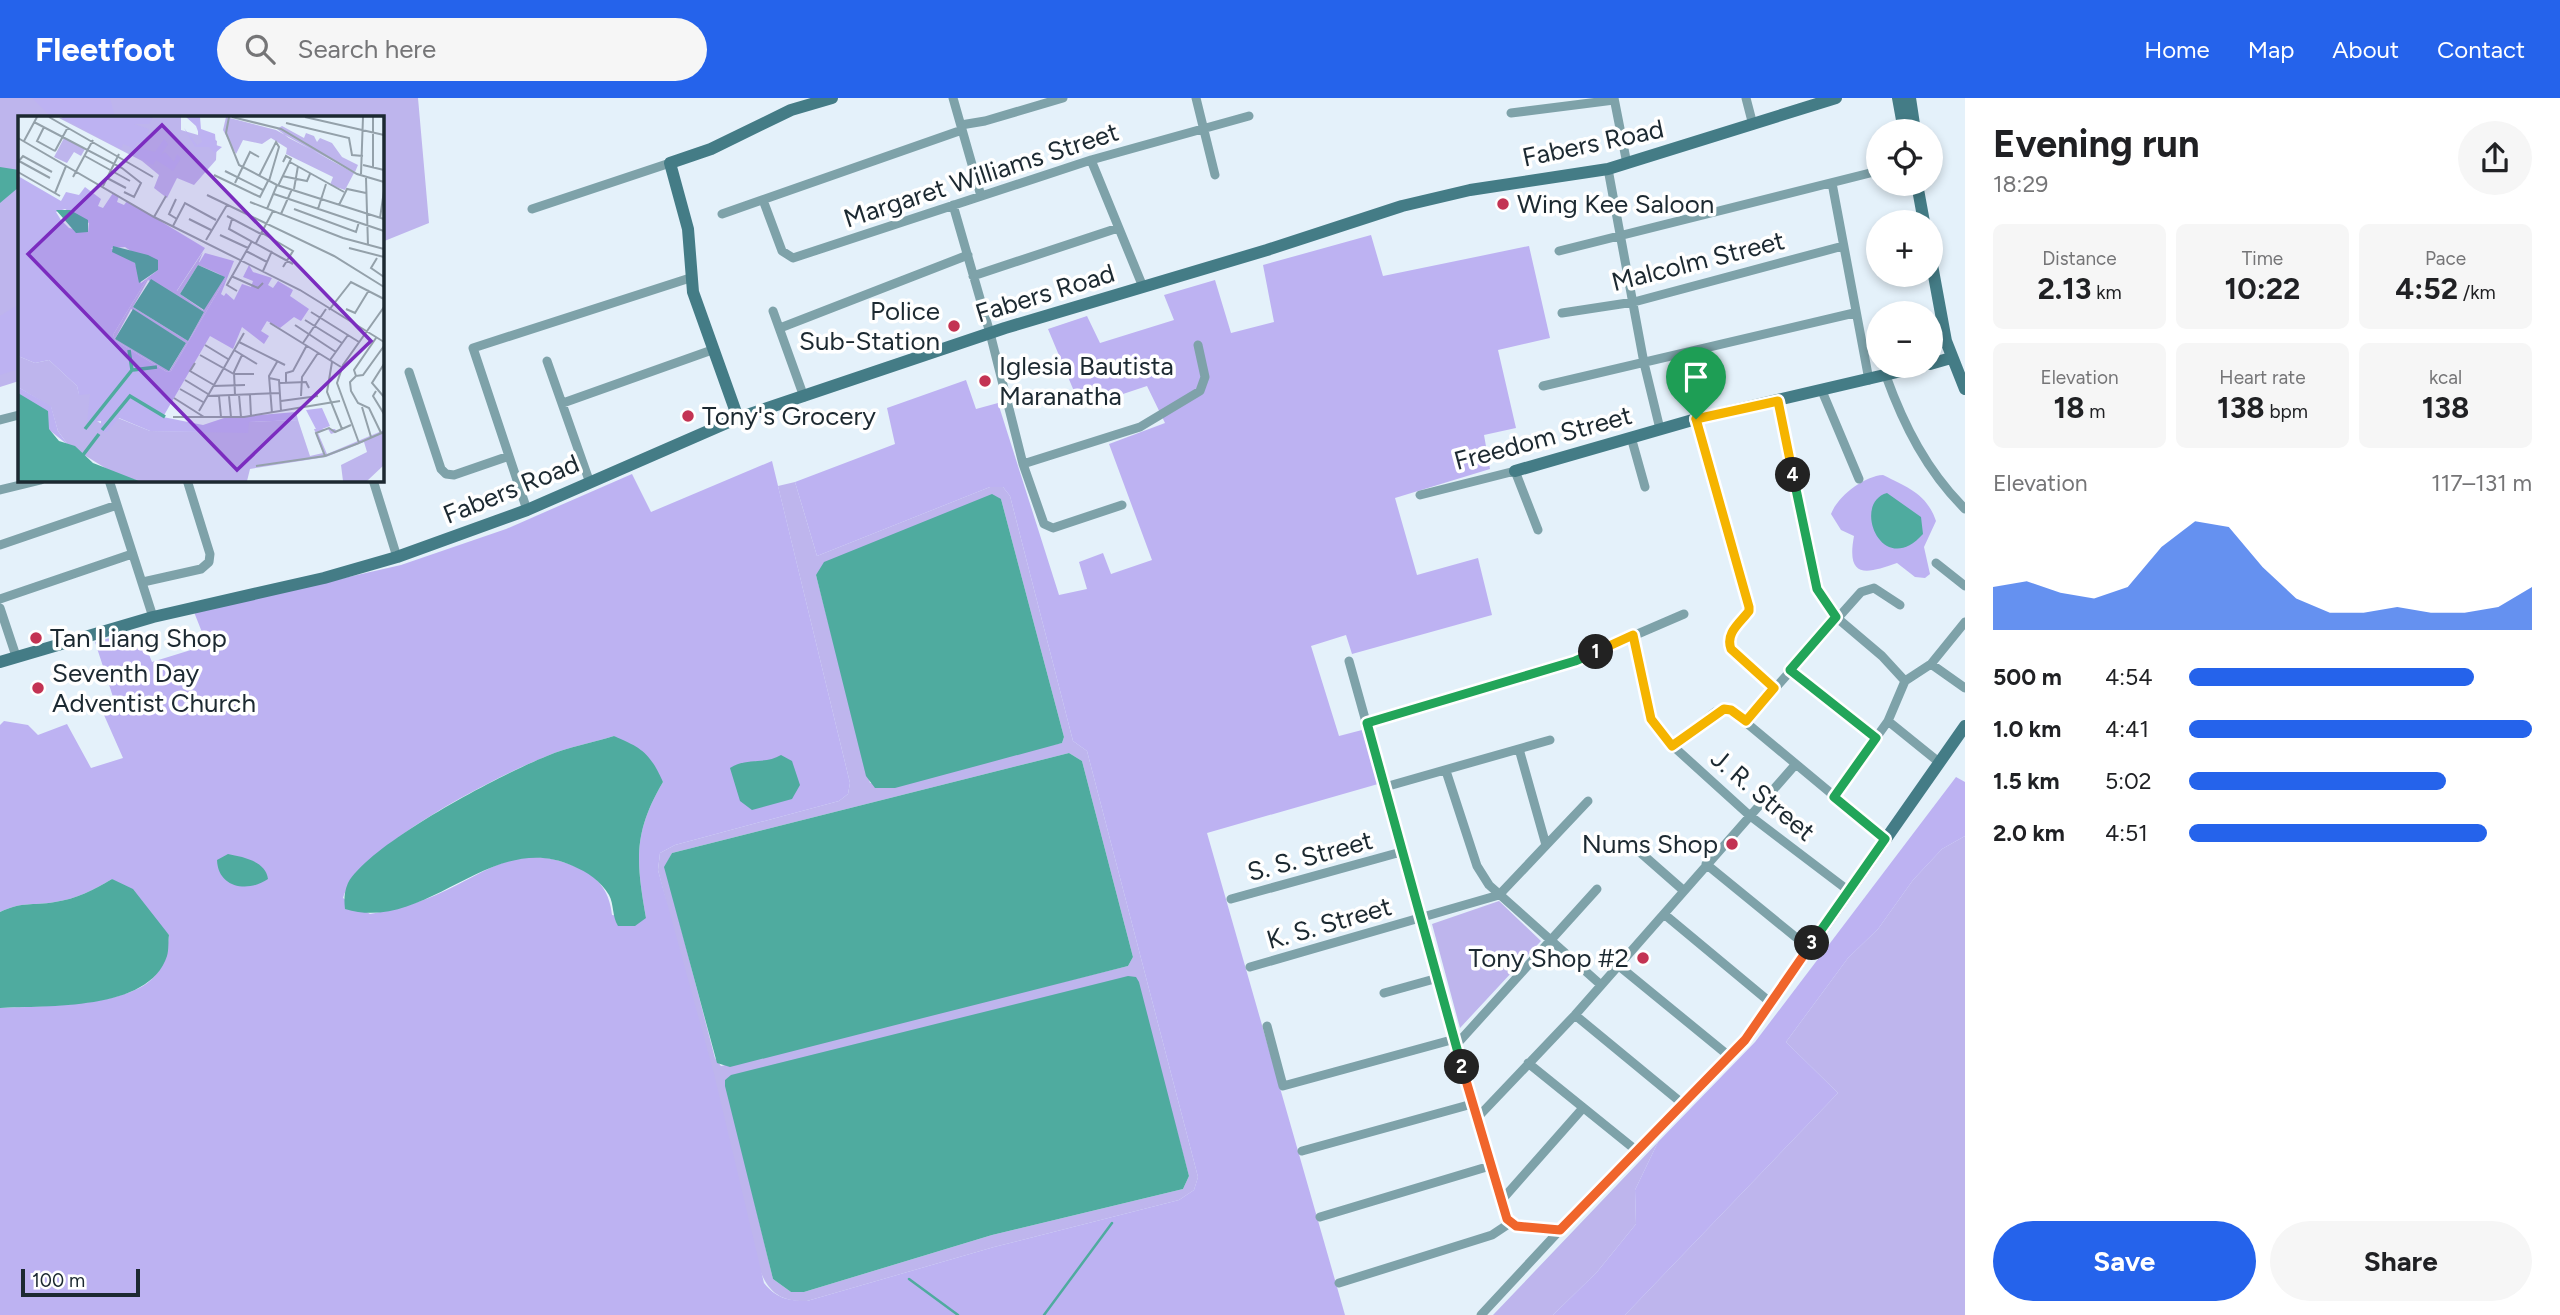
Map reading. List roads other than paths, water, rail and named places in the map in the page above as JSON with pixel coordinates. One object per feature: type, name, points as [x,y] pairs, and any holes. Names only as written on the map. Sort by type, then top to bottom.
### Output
[{"type":"main road","points":[[738,418],[712,350],[690,278],[688,229],[670,163],[711,149],[778,115],[832,98]]},
{"type":"main road","name":"Fabers Road","points":[[0,662],[153,617],[324,578],[397,557],[527,510],[738,418],[990,333],[1436,196],[1608,169],[1836,98]]},
{"type":"main road","points":[[1898,98],[1902,119]]},
{"type":"main road","points":[[1910,98],[1913,119]]},
{"type":"main road","points":[[1937,287],[1951,358],[1965,389]]},
{"type":"main road","points":[[1943,360],[1951,358]]},
{"type":"main road","name":"Freedom Street","points":[[1515,471],[1696,419],[1878,378]]},
{"type":"main road","points":[[1560,1230],[1730,1056],[1771,1003],[1965,726]]},
{"type":"street","points":[[953,98],[981,196]]},
{"type":"street","points":[[722,214],[962,127],[1063,98]]},
{"type":"street","points":[[1196,98],[1215,175]]},
{"type":"street","points":[[1533,98],[1536,109]]},
{"type":"street","points":[[1746,98],[1753,125]]},
{"type":"street","points":[[1511,113],[1614,99],[1627,164]]},
{"type":"street","name":"Margaret Williams Street","points":[[763,200],[782,251],[793,258],[1091,160],[1249,116]]},
{"type":"street","points":[[1091,160],[1143,288]]},
{"type":"street","points":[[532,209],[670,163]]},
{"type":"street","points":[[1608,169],[1644,363],[1660,429]]},
{"type":"street","points":[[1559,251],[1866,174]]},
{"type":"street","points":[[1832,183],[1854,313],[1869,380]]},
{"type":"street","points":[[953,205],[990,333],[1023,464],[1041,519],[1049,528],[1122,505]]},
{"type":"street","points":[[974,276],[1118,228]]},
{"type":"street","name":"Malcolm Street","points":[[1562,313],[1634,302],[1843,246]]},
{"type":"street","points":[[780,328],[968,256]]},
{"type":"street","points":[[527,510],[473,348],[690,278]]},
{"type":"street","points":[[773,311],[804,397]]},
{"type":"street","points":[[1544,386],[1854,313]]},
{"type":"street","points":[[1023,464],[1152,422],[1163,411],[1199,391],[1205,377],[1198,345]]},
{"type":"street","points":[[563,403],[712,350]]},
{"type":"street","points":[[547,361],[590,483]]},
{"type":"street","points":[[409,372],[441,469],[446,474],[454,475],[509,456]]},
{"type":"street","points":[[1887,378],[1919,449],[1965,509]]},
{"type":"street","points":[[1822,391],[1859,479]]},
{"type":"street","points":[[1778,401],[1817,589],[1836,617],[1882,656],[1905,681]]},
{"type":"street","points":[[0,420],[18,415]]},
{"type":"street","points":[[1696,419],[1749,607],[1749,611],[1728,638],[1731,649],[1774,688]]},
{"type":"street","points":[[1631,437],[1645,487]]},
{"type":"street","points":[[1515,471],[1538,530]]},
{"type":"street","name":"Freedom Street","points":[[1420,495],[1515,471]]},
{"type":"street","points":[[0,490],[37,481]]},
{"type":"street","points":[[109,481],[153,617]]},
{"type":"street","points":[[143,582],[201,569],[209,562],[210,554],[187,481]]},
{"type":"street","points":[[373,481],[397,557]]},
{"type":"street","points":[[0,545],[117,505]]},
{"type":"street","points":[[0,599],[132,554]]},
{"type":"street","points":[[1936,563],[1965,586]]},
{"type":"street","points":[[1746,721],[1836,617],[1867,588],[1874,588],[1900,605]]},
{"type":"street","points":[[1,614],[16,656]]},
{"type":"street","points":[[1367,723],[1575,661],[1684,614]]},
{"type":"street","points":[[1834,797],[1888,721],[1905,681],[1931,664],[1965,622]]},
{"type":"street","name":"J. R. Street","points":[[1633,635],[1655,727],[1672,746],[1749,815],[1849,891]]},
{"type":"street","points":[[1349,661],[1500,1202],[1510,1223]]},
{"type":"street","points":[[1931,664],[1965,688]]},
{"type":"street","points":[[1790,670],[1876,738]]},
{"type":"street","points":[[1672,746],[1724,709],[1731,710],[1885,839]]},
{"type":"street","points":[[1888,721],[1940,763]]},
{"type":"street","points":[[1385,787],[1550,740]]},
{"type":"street","points":[[1519,749],[1546,845]]},
{"type":"street","points":[[1477,1118],[1575,1015],[1794,765]]},
{"type":"street","points":[[1446,771],[1477,866],[1499,895],[1601,985]]},
{"type":"street","points":[[1499,895],[1588,801]]},
{"type":"street","points":[[1634,847],[1683,890]]},
{"type":"street","name":"S. S. Street","points":[[1231,899],[1401,852]]},
{"type":"street","points":[[1706,864],[1809,948]]},
{"type":"street","points":[[1267,1026],[1283,1086],[1455,1042],[1597,890]]},
{"type":"street","name":"K. S. Street","points":[[1250,967],[1499,895]]},
{"type":"street","points":[[1664,914],[1771,1003]]},
{"type":"street","points":[[1619,966],[1730,1056]]},
{"type":"street","points":[[1384,993],[1438,978]]},
{"type":"street","points":[[1575,1015],[1683,1104]]},
{"type":"street","points":[[1528,1063],[1637,1151]]},
{"type":"street","points":[[1302,1151],[1472,1104]]},
{"type":"street","points":[[1500,1202],[1583,1108]]},
{"type":"street","points":[[1320,1217],[1490,1166]]},
{"type":"street","points":[[1339,1283],[1492,1235],[1510,1223],[1560,1230]]},
{"type":"street","points":[[1481,1315],[1560,1230]]},
{"type":"waterway","points":[[1044,1315],[1112,1223]]},
{"type":"waterway","points":[[909,1279],[958,1315]]},
{"type":"place","name":"Wing Kee Saloon","points":[[1503,204]]},
{"type":"place","name":"Police Sub-Station","points":[[954,326]]},
{"type":"place","name":"Iglesia Bautista Maranatha","points":[[985,381]]},
{"type":"place","name":"Tony's Grocery","points":[[688,416]]},
{"type":"place","name":"Tan Liang Shop","points":[[36,638]]},
{"type":"place","name":"Seventh Day Adventist Church","points":[[38,688]]},
{"type":"place","name":"Nums Shop","points":[[1732,844]]},
{"type":"place","name":"Tony Shop #2","points":[[1643,958]]}]
